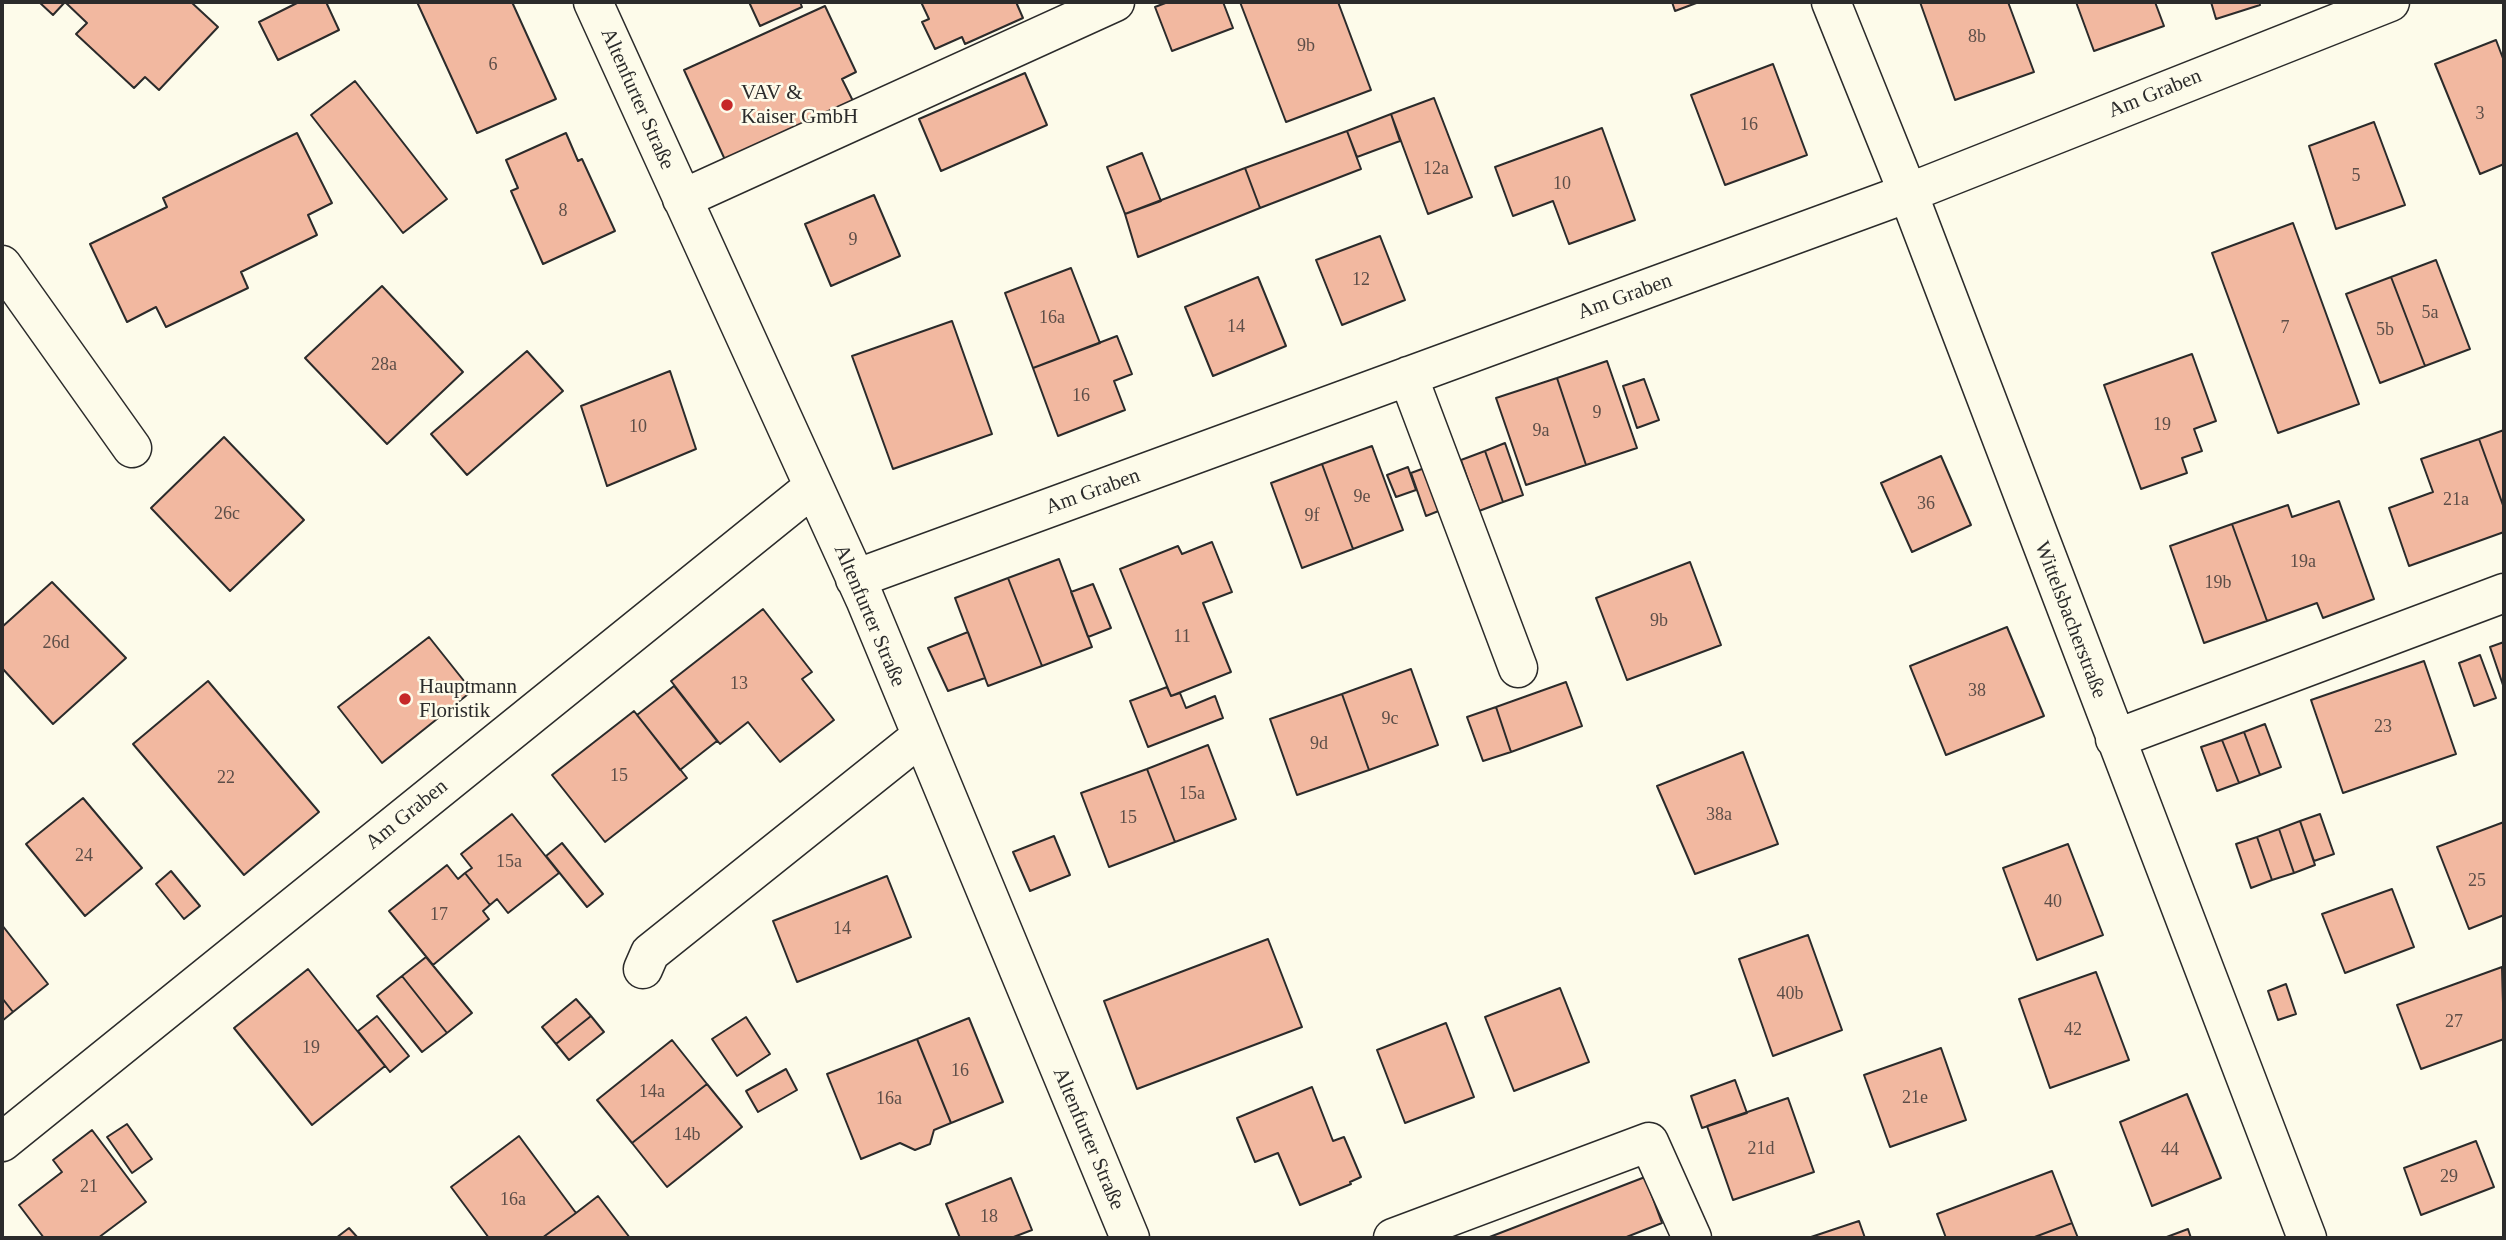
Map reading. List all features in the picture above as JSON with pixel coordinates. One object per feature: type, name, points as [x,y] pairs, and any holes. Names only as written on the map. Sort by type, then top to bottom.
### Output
[{"type":"street","name":"Altenfurter Straße","points":[[593,2],[855,579],[1130,1238]]},
{"type":"street","points":[[682,199],[1115,2]]},
{"type":"street","name":"Wittelsbacherstraße","points":[[1831,2],[1908,193],[2307,1238]]},
{"type":"street","name":"Am Graben","points":[[855,579],[1908,193],[2390,2]]},
{"type":"street","points":[[2,265],[132,448]]},
{"type":"street","points":[[1408,376],[1518,668]]},
{"type":"street","name":"Am Graben","points":[[2,1142],[812,488]]},
{"type":"street","points":[[2115,739],[2504,593]]},
{"type":"street","points":[[643,969],[649,953],[920,737]]},
{"type":"street","points":[[1393,1238],[1649,1142],[1692,1238]]},
{"type":"building","points":[[39,2],[65,2],[53,15]]},
{"type":"building","points":[[65,2],[191,2],[218,27],[159,90],[145,77],[134,88],[76,34],[87,23]]},
{"type":"building","points":[[299,2],[326,2],[339,30],[278,60],[259,22]]},
{"type":"building","points":[[417,2],[512,2],[556,99],[477,133]]},
{"type":"building","points":[[749,2],[800,2],[802,7],[760,26]]},
{"type":"building","points":[[921,2],[1016,2],[1023,18],[965,44],[962,37],[935,49],[922,22],[929,19]]},
{"type":"building","points":[[1168,2],[1223,2],[1233,28],[1172,51],[1155,7]]},
{"type":"building","points":[[1240,2],[1338,2],[1371,90],[1286,122]]},
{"type":"building","points":[[1672,2],[1699,2],[1675,11]]},
{"type":"building","points":[[1920,2],[2008,2],[2034,72],[1955,100]]},
{"type":"building","points":[[2076,2],[2155,2],[2164,26],[2094,51]]},
{"type":"building","points":[[2211,2],[2259,2],[2260,5],[2216,19]]},
{"type":"building","points":[[825,6],[856,72],[842,79],[854,103],[726,162],[684,70]]},
{"type":"building","points":[[2496,40],[2504,61],[2504,164],[2480,174],[2435,64]]},
{"type":"building","points":[[1773,64],[1807,155],[1725,185],[1691,95]]},
{"type":"building","points":[[1025,73],[1047,125],[941,171],[919,119]]},
{"type":"building","points":[[355,81],[447,199],[403,233],[311,115]]},
{"type":"building","points":[[1434,98],[1472,197],[1428,214],[1391,114]]},
{"type":"building","points":[[1391,114],[1400,141],[1357,157],[1347,131]]},
{"type":"building","points":[[2374,122],[2405,205],[2336,229],[2309,146]]},
{"type":"building","points":[[1602,128],[1635,220],[1569,244],[1553,201],[1513,216],[1495,167]]},
{"type":"building","points":[[1347,131],[1361,169],[1260,208],[1245,168]]},
{"type":"building","points":[[297,133],[332,203],[308,215],[317,235],[241,272],[248,288],[166,327],[156,307],[127,322],[90,244],[167,207],[163,198]]},
{"type":"building","points":[[566,133],[578,161],[582,159],[615,231],[543,264],[511,191],[518,188],[506,160]]},
{"type":"building","points":[[1142,153],[1161,201],[1125,214],[1107,167]]},
{"type":"building","points":[[1245,168],[1260,208],[1138,257],[1125,214]]},
{"type":"building","points":[[874,195],[900,256],[831,286],[805,224]]},
{"type":"building","points":[[2293,223],[2359,404],[2278,433],[2212,253]]},
{"type":"building","points":[[1380,236],[1405,300],[1342,325],[1316,260]]},
{"type":"building","points":[[2436,260],[2470,349],[2425,366],[2391,277]]},
{"type":"building","points":[[1071,268],[1100,343],[1033,368],[1005,293]]},
{"type":"building","points":[[1258,277],[1286,346],[1213,376],[1185,307]]},
{"type":"building","points":[[2391,277],[2425,366],[2380,383],[2346,294]]},
{"type":"building","points":[[382,286],[463,372],[387,444],[305,358]]},
{"type":"building","points":[[952,321],[992,434],[893,469],[852,356]]},
{"type":"building","points":[[1117,336],[1132,374],[1114,381],[1125,410],[1058,436],[1033,368]]},
{"type":"building","points":[[527,351],[563,391],[467,475],[431,434]]},
{"type":"building","points":[[2192,354],[2216,421],[2194,429],[2202,451],[2182,458],[2187,473],[2141,489],[2104,385]]},
{"type":"building","points":[[1607,361],[1637,448],[1586,465],[1557,378]]},
{"type":"building","points":[[670,371],[696,449],[607,486],[581,406]]},
{"type":"building","points":[[1557,378],[1586,465],[1526,485],[1496,398]]},
{"type":"building","points":[[1644,379],[1659,420],[1637,428],[1623,386]]},
{"type":"building","points":[[2504,430],[2504,508],[2479,439]]},
{"type":"building","points":[[224,437],[304,520],[230,591],[151,508]]},
{"type":"building","points":[[2479,439],[2504,508],[2504,532],[2409,566],[2389,508],[2433,492],[2421,459]]},
{"type":"building","points":[[1505,443],[1523,495],[1503,502],[1485,451]]},
{"type":"building","points":[[1372,446],[1403,530],[1353,549],[1322,464]]},
{"type":"building","points":[[1485,451],[1503,502],[1479,511],[1461,460]]},
{"type":"building","points":[[1941,456],[1971,525],[1912,552],[1881,483]]},
{"type":"building","points":[[1322,464],[1353,549],[1302,568],[1271,483]]},
{"type":"building","points":[[1430,466],[1446,508],[1426,516],[1411,473]]},
{"type":"building","points":[[1408,467],[1416,490],[1396,497],[1387,475]]},
{"type":"building","points":[[2339,501],[2374,599],[2323,618],[2317,603],[2267,621],[2232,524],[2288,505],[2292,517]]},
{"type":"building","points":[[2232,524],[2267,621],[2204,643],[2170,546]]},
{"type":"building","points":[[1212,542],[1232,592],[1203,603],[1231,672],[1171,696],[1120,569],[1178,546],[1182,554]]},
{"type":"building","points":[[1059,559],[1092,647],[1042,666],[1008,578]]},
{"type":"building","points":[[1690,562],[1721,645],[1627,680],[1596,598]]},
{"type":"building","points":[[1008,578],[1042,666],[988,686],[955,598]]},
{"type":"building","points":[[52,582],[126,658],[53,724],[2,668],[2,627]]},
{"type":"building","points":[[1093,584],[1111,628],[1088,637],[1071,592]]},
{"type":"building","points":[[763,609],[812,672],[802,679],[834,720],[780,762],[748,722],[720,744],[671,681]]},
{"type":"building","points":[[2007,627],[2044,716],[1946,755],[1910,666]]},
{"type":"building","points":[[968,632],[985,678],[948,691],[928,648]]},
{"type":"building","name":"Hauptmann Floristik","points":[[429,637],[472,691],[382,763],[338,707]]},
{"type":"building","points":[[2504,642],[2504,688],[2490,647]]},
{"type":"building","points":[[2480,655],[2496,698],[2474,706],[2459,663]]},
{"type":"building","points":[[2424,661],[2456,754],[2343,793],[2311,700]]},
{"type":"building","points":[[1411,669],[1438,745],[1369,770],[1342,694]]},
{"type":"building","points":[[208,681],[319,812],[244,875],[133,744]]},
{"type":"building","points":[[1566,682],[1582,726],[1511,752],[1496,707]]},
{"type":"building","points":[[674,686],[717,741],[680,770],[637,715]]},
{"type":"building","points":[[1167,687],[1171,696],[1180,693],[1186,708],[1215,696],[1223,718],[1148,747],[1130,701]]},
{"type":"building","points":[[1342,694],[1369,770],[1297,795],[1270,719]]},
{"type":"building","points":[[1496,707],[1511,752],[1483,761],[1467,717]]},
{"type":"building","points":[[634,711],[687,778],[605,842],[552,775]]},
{"type":"building","points":[[2265,724],[2281,767],[2260,775],[2244,732]]},
{"type":"building","points":[[2244,732],[2260,775],[2239,783],[2222,740]]},
{"type":"building","points":[[2222,740],[2239,783],[2217,791],[2201,747]]},
{"type":"building","points":[[1208,745],[1236,819],[1175,842],[1147,769]]},
{"type":"building","points":[[1743,752],[1778,844],[1695,874],[1657,786]]},
{"type":"building","points":[[1147,769],[1175,842],[1109,867],[1081,793]]},
{"type":"building","points":[[83,798],[142,868],[85,916],[26,844]]},
{"type":"building","points":[[512,814],[559,873],[508,913],[497,899],[490,905],[465,873],[472,868],[461,854]]},
{"type":"building","points":[[2320,814],[2334,854],[2314,861],[2300,821]]},
{"type":"building","points":[[2300,821],[2315,865],[2294,873],[2279,829]]},
{"type":"building","points":[[2504,822],[2504,915],[2469,929],[2437,847]]},
{"type":"building","points":[[2279,829],[2294,873],[2272,880],[2257,837]]},
{"type":"building","points":[[1054,836],[1070,875],[1030,891],[1013,852]]},
{"type":"building","points":[[2257,837],[2272,880],[2251,888],[2236,844]]},
{"type":"building","points":[[562,843],[603,894],[587,907],[546,856]]},
{"type":"building","points":[[2068,844],[2103,935],[2037,960],[2003,868]]},
{"type":"building","points":[[447,865],[458,879],[465,873],[490,905],[483,911],[489,919],[433,965],[389,911]]},
{"type":"building","points":[[171,871],[200,906],[184,919],[156,884]]},
{"type":"building","points":[[887,876],[911,937],[797,982],[773,921]]},
{"type":"building","points":[[2392,889],[2414,947],[2345,973],[2322,914]]},
{"type":"building","points":[[2,925],[48,984],[13,1012],[2,998]]},
{"type":"building","points":[[1808,935],[1842,1030],[1773,1056],[1739,959]]},
{"type":"building","points":[[1268,939],[1302,1027],[1137,1089],[1104,1001]]},
{"type":"building","points":[[426,957],[472,1013],[447,1033],[402,976]]},
{"type":"building","points":[[2502,967],[2504,1039],[2421,1069],[2397,1005]]},
{"type":"building","points":[[308,969],[385,1066],[312,1125],[234,1028]]},
{"type":"building","points":[[2096,972],[2129,1060],[2050,1088],[2019,999]]},
{"type":"building","points":[[402,976],[447,1033],[422,1052],[377,996]]},
{"type":"building","points":[[2286,984],[2296,1014],[2278,1020],[2268,991]]},
{"type":"building","points":[[1560,988],[1589,1062],[1514,1091],[1485,1017]]},
{"type":"building","points":[[2,998],[13,1012],[2,1021]]},
{"type":"building","points":[[576,999],[591,1016],[556,1044],[542,1027]]},
{"type":"building","points":[[377,1016],[409,1056],[390,1072],[358,1031]]},
{"type":"building","points":[[591,1016],[604,1032],[569,1060],[556,1044]]},
{"type":"building","points":[[746,1017],[770,1054],[737,1076],[712,1039]]},
{"type":"building","points":[[969,1018],[1003,1102],[951,1123],[917,1039]]},
{"type":"building","points":[[1446,1023],[1474,1097],[1405,1123],[1377,1050]]},
{"type":"building","points":[[917,1039],[951,1123],[934,1130],[930,1144],[915,1150],[900,1143],[861,1159],[827,1074]]},
{"type":"building","points":[[672,1040],[707,1084],[632,1143],[597,1100]]},
{"type":"building","points":[[1941,1048],[1966,1120],[1890,1147],[1864,1075]]},
{"type":"building","points":[[786,1069],[797,1090],[758,1112],[746,1091]]},
{"type":"building","points":[[1735,1080],[1747,1113],[1702,1128],[1691,1096]]},
{"type":"building","points":[[707,1084],[742,1127],[667,1187],[632,1143]]},
{"type":"building","points":[[1312,1087],[1333,1141],[1344,1137],[1361,1177],[1350,1182],[1351,1184],[1300,1205],[1278,1153],[1255,1162],[1237,1118]]},
{"type":"building","points":[[2187,1094],[2221,1178],[2152,1206],[2120,1122]]},
{"type":"building","points":[[1788,1098],[1814,1172],[1733,1200],[1707,1126]]},
{"type":"building","points":[[127,1124],[152,1159],[132,1173],[107,1137]]},
{"type":"building","points":[[92,1130],[146,1202],[98,1238],[44,1238],[19,1205],[62,1172],[53,1160]]},
{"type":"building","points":[[519,1136],[576,1213],[542,1238],[489,1238],[451,1187]]},
{"type":"building","points":[[2476,1141],[2494,1187],[2421,1215],[2404,1168]]},
{"type":"building","points":[[2052,1171],[2072,1223],[2032,1238],[1946,1238],[1937,1214]]},
{"type":"building","points":[[1645,1177],[1662,1223],[1624,1238],[1487,1238]]},
{"type":"building","points":[[1011,1178],[1032,1230],[1011,1238],[960,1238],[946,1204]]},
{"type":"building","points":[[598,1196],[630,1238],[542,1238],[576,1213]]},
{"type":"building","points":[[1859,1221],[1865,1238],[1808,1238]]},
{"type":"building","points":[[2072,1223],[2078,1238],[2032,1238]]},
{"type":"building","points":[[349,1228],[358,1238],[336,1238]]},
{"type":"building","points":[[2188,1229],[2191,1238],[2164,1238]]},
{"type":"place","name":"VAV & Kaiser GmbH","points":[[727,105]]},
{"type":"place","name":"Hauptmann Floristik","points":[[405,699]]}]
